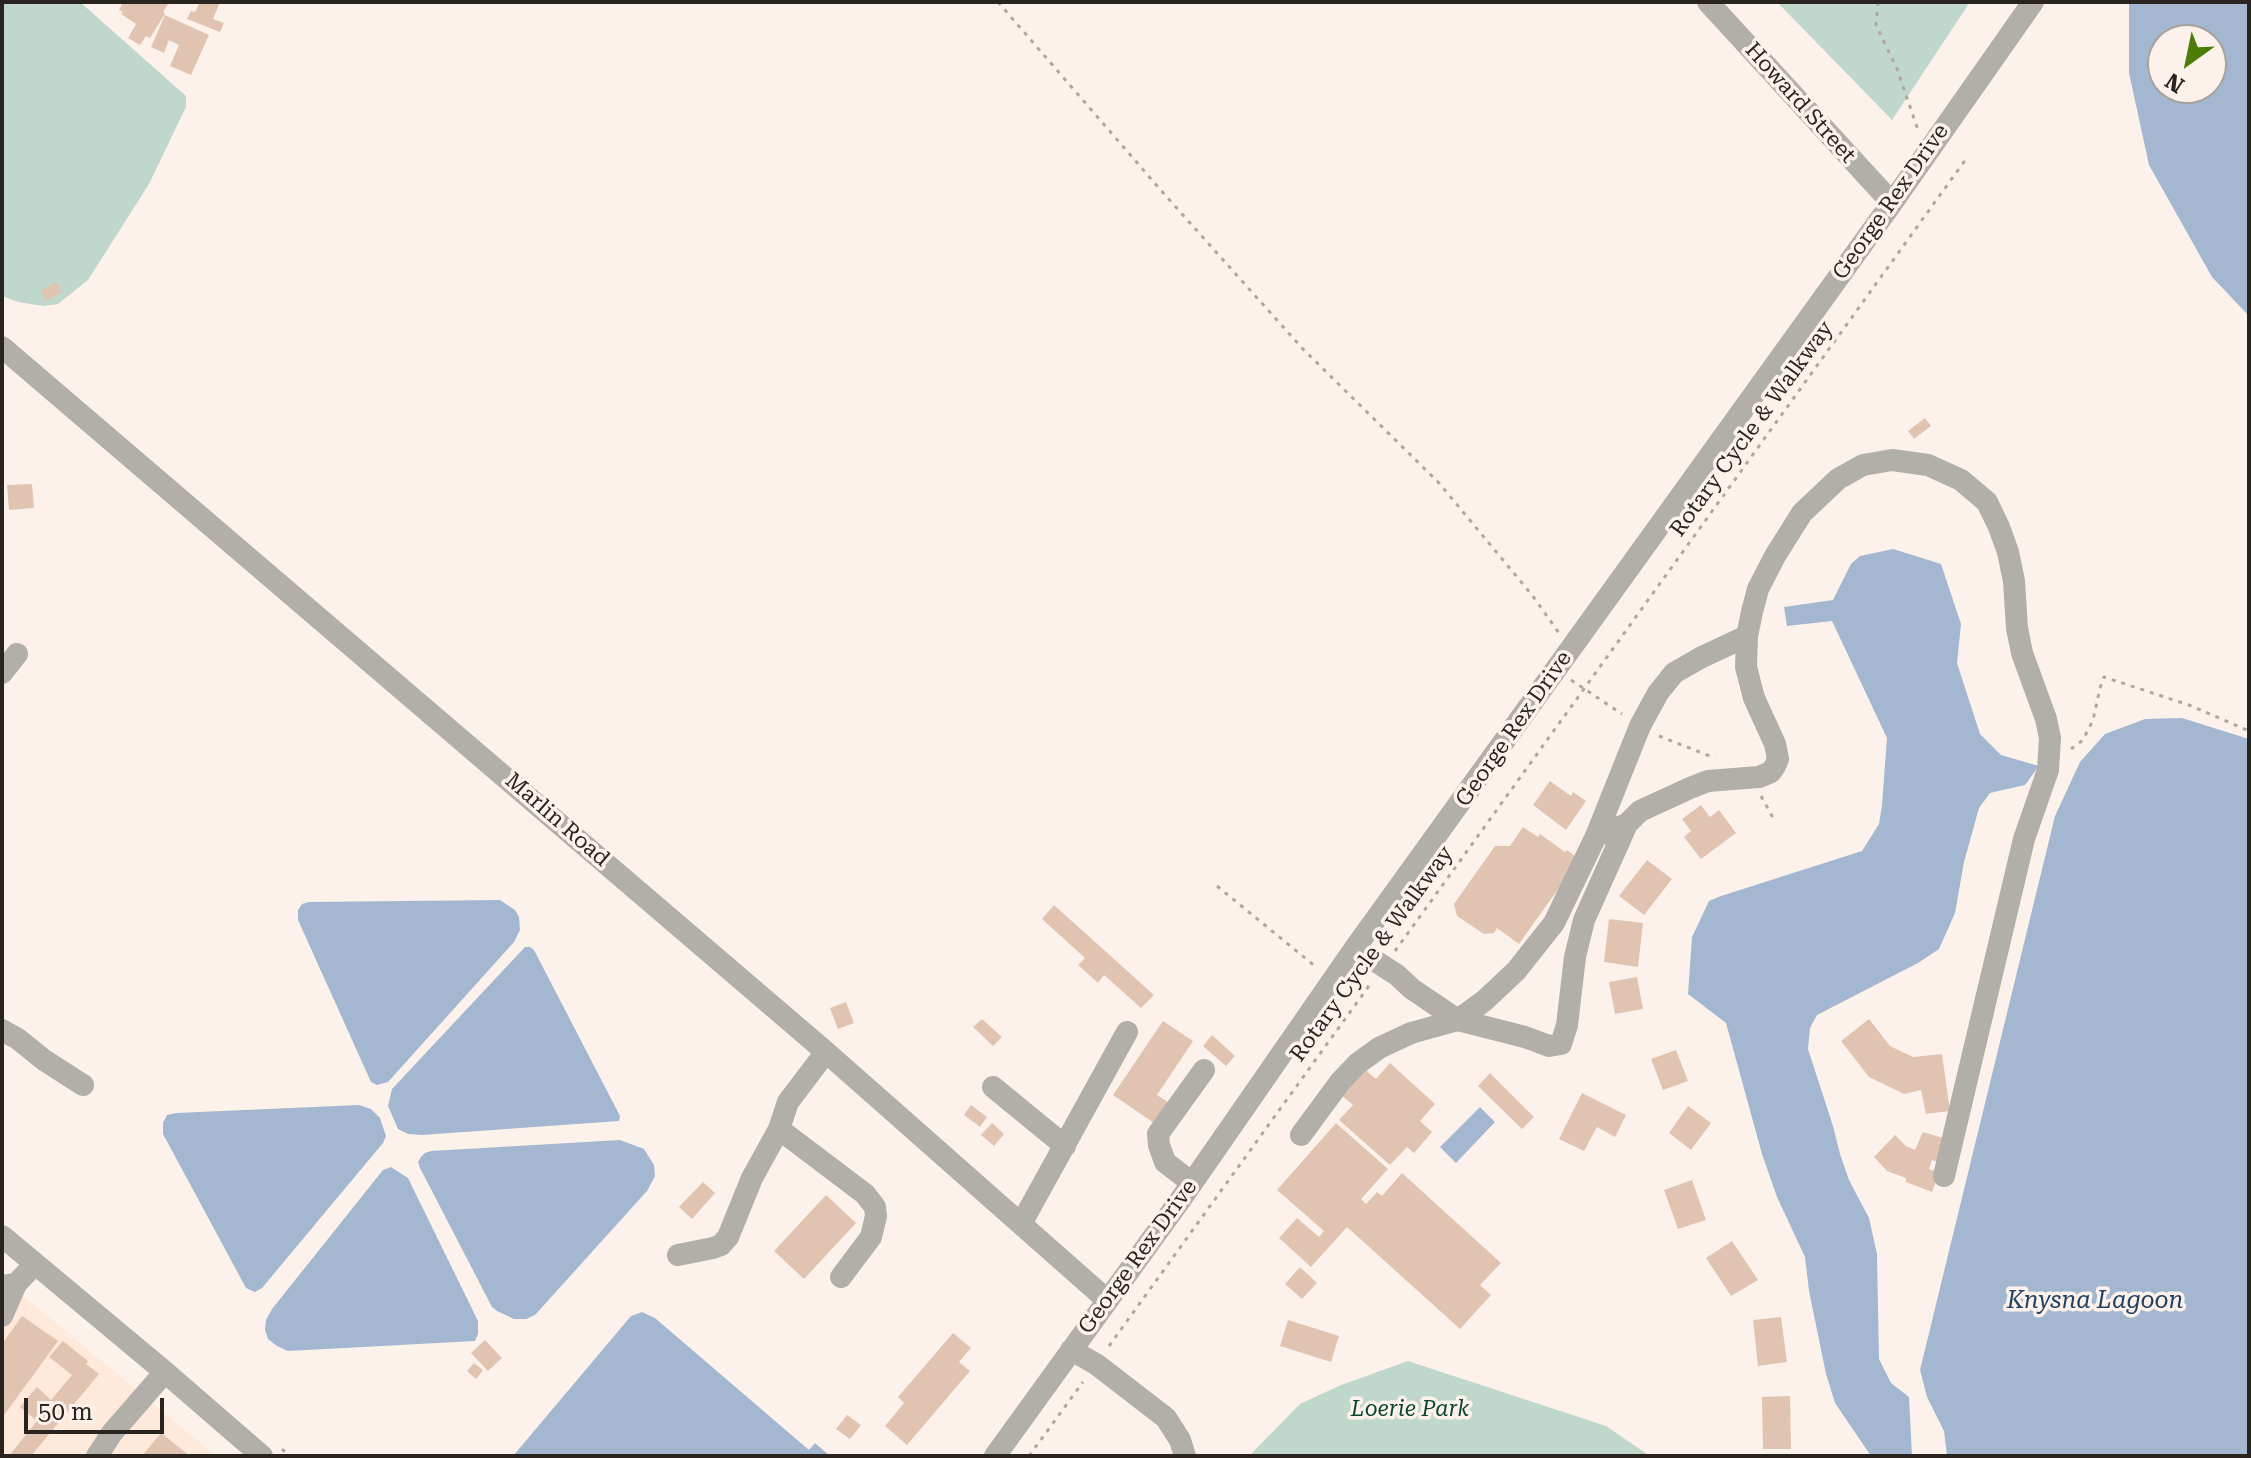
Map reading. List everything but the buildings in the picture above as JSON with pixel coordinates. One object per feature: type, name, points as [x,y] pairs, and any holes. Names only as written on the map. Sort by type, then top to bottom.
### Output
[{"type":"street","name":"Howard Street","points":[[1708,2],[1892,203]]},
{"type":"street","name":"George Rex Drive","points":[[995,1456],[2033,2]]},
{"type":"street","name":"Marlin Road","points":[[2,347],[826,1052],[1107,1300]]},
{"type":"street","points":[[1355,948],[1458,1020],[1549,1046],[1561,1044],[1567,1025],[1575,957],[1584,920],[1627,824],[1640,811],[1699,785],[1728,778],[1759,777],[1771,772],[1778,759],[1772,735],[1751,688],[1746,667],[1747,636],[1758,589],[1802,513],[1831,485],[1863,465],[1892,460],[1928,465],[1961,480],[1987,502],[2004,539],[2014,581],[2022,653],[2050,738],[2048,770],[2024,839],[1944,1176]]},
{"type":"street","points":[[1301,1135],[1357,1064],[1379,1048],[1411,1033],[1458,1020],[1516,971],[1554,923],[1596,836],[1640,726],[1658,693],[1674,673],[1747,636]]},
{"type":"street","points":[[2,673],[17,654]]},
{"type":"street","points":[[1596,836],[1627,824]]},
{"type":"street","points":[[2,1030],[83,1085]]},
{"type":"street","points":[[1021,1224],[1127,1032]]},
{"type":"street","points":[[678,1255],[713,1248],[728,1237],[752,1178],[779,1129],[788,1102],[826,1052]]},
{"type":"street","points":[[1192,1183],[1165,1162],[1158,1134],[1204,1070]]},
{"type":"street","points":[[993,1087],[1065,1146]]},
{"type":"street","points":[[779,1129],[865,1194],[875,1207],[871,1237],[841,1277]]},
{"type":"street","points":[[2,1236],[262,1456]]},
{"type":"street","points":[[2,1316],[9,1285],[35,1264]]},
{"type":"street","points":[[1071,1350],[1096,1364],[1166,1418],[1180,1440],[1185,1456]]},
{"type":"street","points":[[97,1456],[112,1433],[165,1372]]},
{"type":"path","points":[[998,2],[1145,173],[1302,348],[1439,483],[1532,595],[1570,649]]},
{"type":"path","points":[[1878,2],[1876,25],[1897,69],[1928,152]]},
{"type":"path","name":"Rotary Cycle & Walkway","points":[[1029,1456],[1966,159]]},
{"type":"path","points":[[1555,670],[1640,726],[1671,742],[1712,756],[1747,779],[1773,818]]},
{"type":"path","points":[[2048,770],[2083,740],[2093,720],[2104,677],[2189,705],[2249,731]]},
{"type":"path","points":[[1217,886],[1333,981]]},
{"type":"shaded area","points":[[2,1278],[216,1456],[2,1456]]},
{"type":"green space","points":[[2,2],[80,2],[186,96],[186,107],[149,184],[88,280],[58,304],[44,306],[2,296]]},
{"type":"green space","points":[[1777,2],[1970,2],[1892,120]]},
{"type":"green space","name":"Loerie Park","points":[[1408,1361],[1606,1426],[1650,1456],[1249,1456],[1300,1404],[1341,1385]]},
{"type":"water","points":[[2129,2],[2249,2],[2249,316],[2212,277],[2149,165],[2129,73]]},
{"type":"water","points":[[1893,549],[1941,564],[1961,624],[1957,663],[1980,734],[2001,755],[2039,766],[2025,785],[1990,793],[1979,808],[1964,862],[1955,913],[1939,949],[1817,1015],[1810,1028],[1808,1049],[1849,1180],[1869,1218],[1877,1254],[1879,1359],[1891,1383],[1909,1397],[1912,1456],[1871,1456],[1835,1403],[1826,1374],[1805,1257],[1777,1197],[1762,1154],[1726,1023],[1688,994],[1692,937],[1709,901],[1862,851],[1879,824],[1887,738],[1832,621],[1787,626],[1784,607],[1833,600],[1851,564],[1860,556]]},
{"type":"water","name":"Knysna Lagoon","points":[[2182,718],[2249,739],[2249,1456],[1947,1456],[1944,1431],[1927,1397],[1920,1370],[2055,816],[2080,762],[2105,734],[2145,719]]},
{"type":"water","points":[[500,900],[515,910],[519,917],[520,930],[514,942],[388,1082],[377,1085],[371,1082],[298,920],[298,910],[302,904]]},
{"type":"water","points":[[525,947],[534,950],[620,1116],[619,1121],[422,1135],[408,1134],[398,1129],[388,1106],[392,1089]]},
{"type":"water","points":[[359,1105],[371,1109],[380,1118],[386,1136],[383,1143],[262,1288],[255,1292],[246,1288],[163,1134],[167,1115]]},
{"type":"water","points":[[1480,1107],[1495,1122],[1456,1163],[1440,1147]]},
{"type":"water","points":[[620,1140],[644,1149],[654,1165],[655,1176],[647,1191],[535,1315],[514,1319],[497,1311],[492,1307],[420,1168],[418,1162],[421,1157],[431,1151]]},
{"type":"water","points":[[391,1167],[408,1178],[478,1321],[475,1341],[288,1351],[277,1346],[268,1339],[265,1330],[272,1309],[383,1170]]},
{"type":"water","points":[[642,1312],[655,1318],[809,1450],[815,1443],[830,1456],[513,1456],[631,1316]]}]
